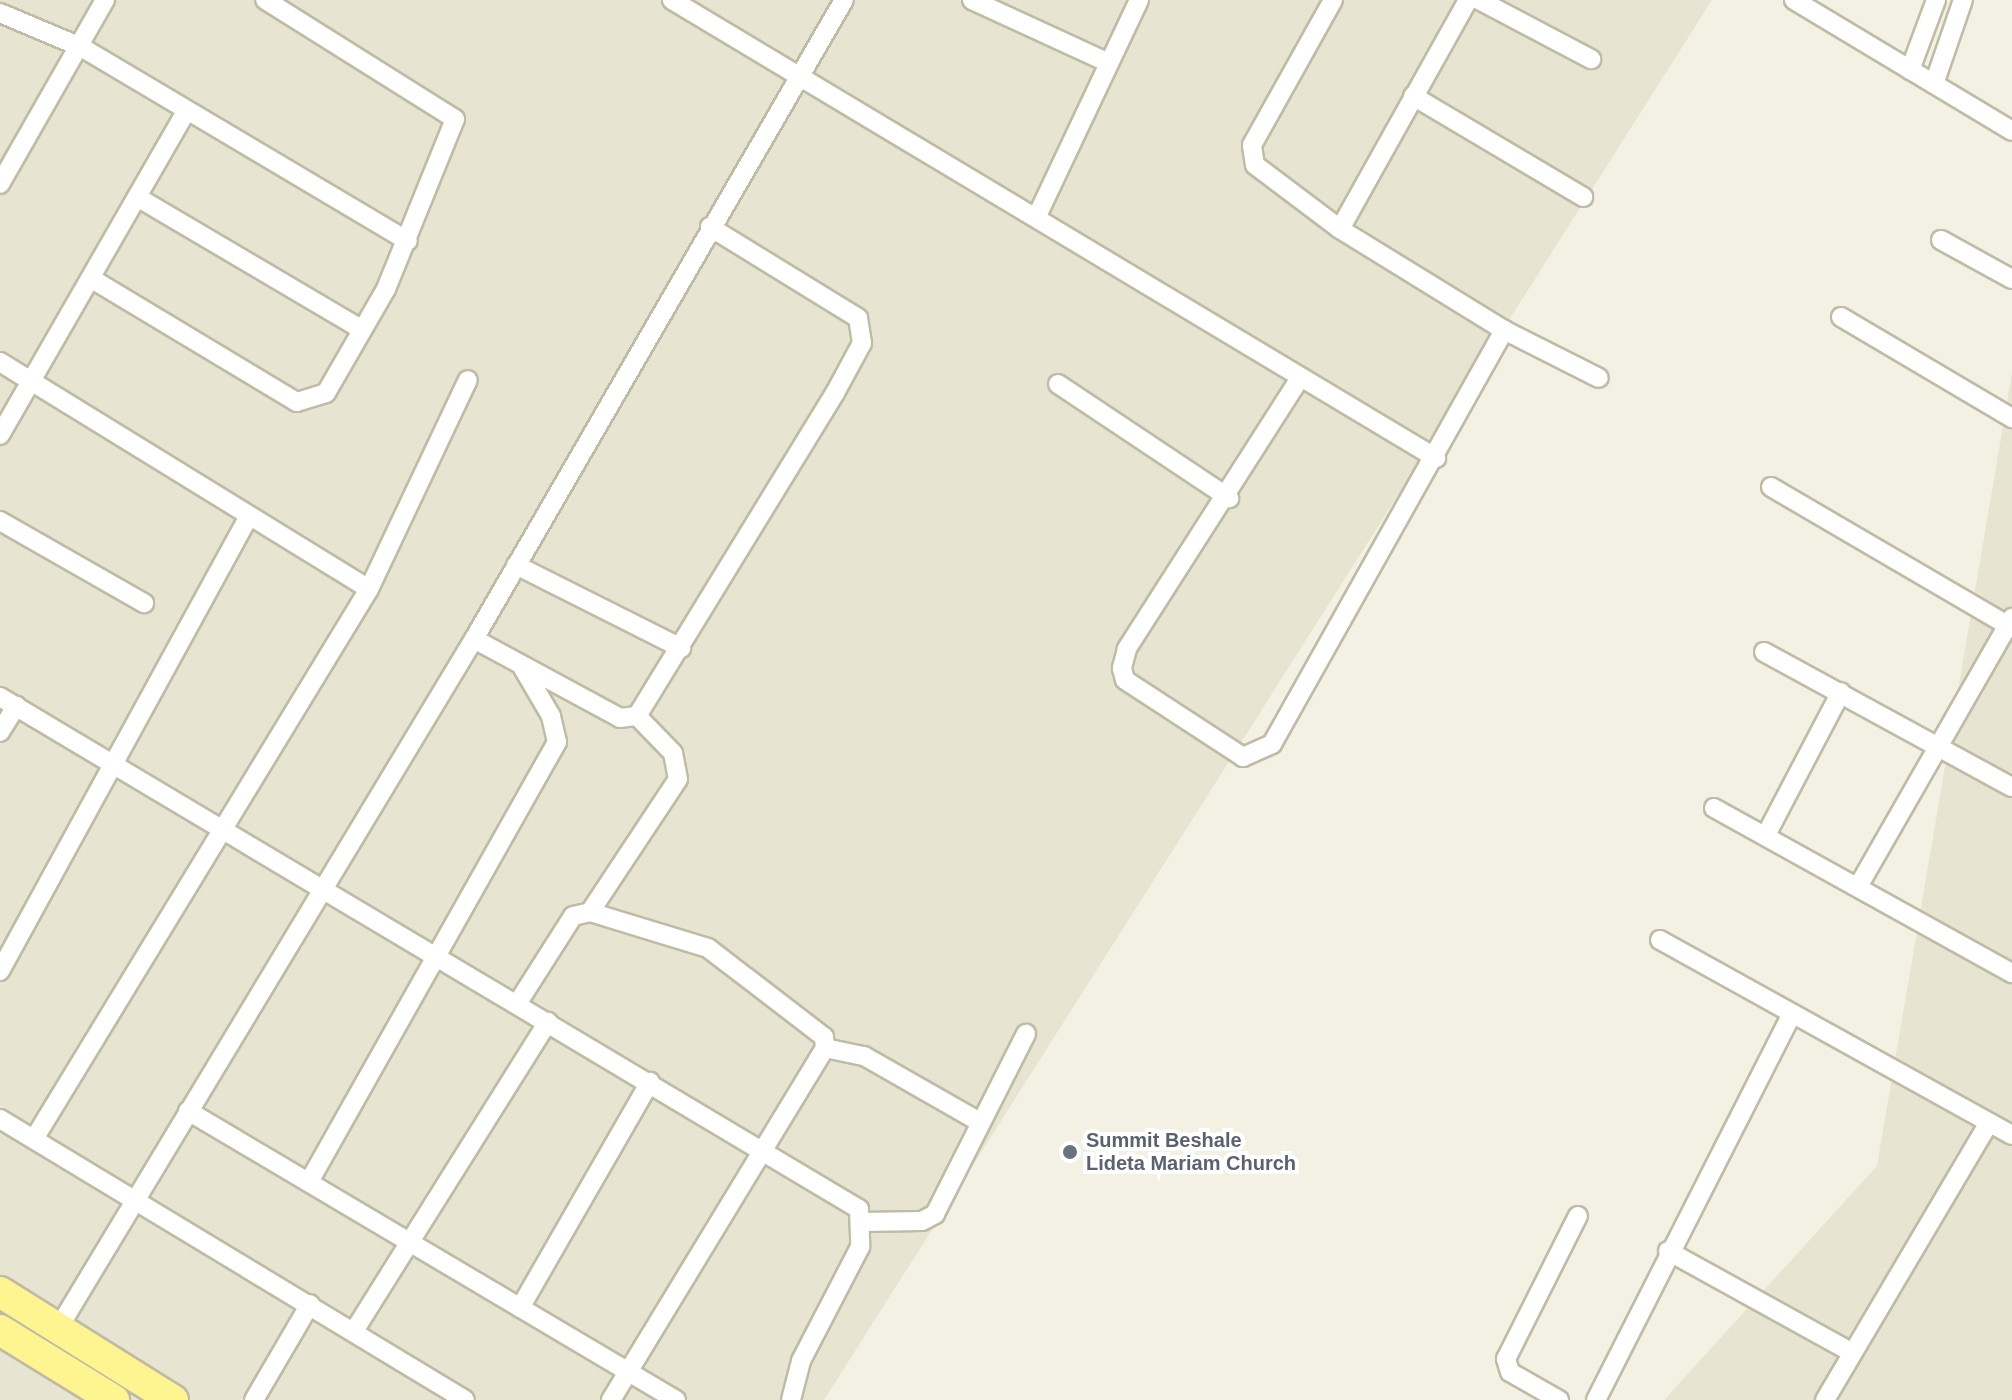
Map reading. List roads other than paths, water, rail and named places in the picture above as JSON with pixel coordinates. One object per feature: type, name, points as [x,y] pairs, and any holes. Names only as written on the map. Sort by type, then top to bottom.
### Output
[{"type":"main road","points":[[0,1292],[173,1400]]},
{"type":"main road","points":[[0,1330],[114,1400]]},
{"type":"street","points":[[0,184],[81,47],[105,0]]},
{"type":"street","points":[[92,279],[297,402],[326,393],[408,241],[455,119],[265,0]]},
{"type":"street","points":[[672,0],[1037,216],[1436,458]]},
{"type":"street","points":[[59,1327],[320,889],[474,639],[844,0]]},
{"type":"street","points":[[972,0],[1109,63]]},
{"type":"street","points":[[1037,216],[1139,0]]},
{"type":"street","points":[[1333,0],[1251,157],[1340,229],[1504,330],[1599,378]]},
{"type":"street","points":[[1340,229],[1468,0]]},
{"type":"street","points":[[1479,0],[1591,59]]},
{"type":"street","points":[[1794,0],[2012,131]]},
{"type":"street","points":[[1910,70],[1936,0]]},
{"type":"street","points":[[1934,84],[1963,0]]},
{"type":"street","points":[[0,13],[81,47],[408,241]]},
{"type":"street","points":[[1413,96],[1583,197]]},
{"type":"street","points":[[0,435],[186,111]]},
{"type":"street","points":[[137,197],[361,329]]},
{"type":"street","points":[[637,716],[835,393],[864,331],[847,306],[710,227]]},
{"type":"street","points":[[1941,240],[2012,279]]},
{"type":"street","points":[[1841,317],[2012,418]]},
{"type":"street","points":[[1300,378],[1229,498],[1127,649],[1122,668],[1125,680],[1243,757],[1272,744],[1436,458],[1504,330]]},
{"type":"street","points":[[0,362],[369,589]]},
{"type":"street","points":[[34,1139],[218,828],[369,589],[468,380]]},
{"type":"street","points":[[1058,384],[1229,498]]},
{"type":"street","points":[[1771,487],[2011,624],[1859,885]]},
{"type":"street","points":[[0,971],[116,767],[249,516]]},
{"type":"street","points":[[0,521],[144,603]]},
{"type":"street","points":[[516,565],[681,648]]},
{"type":"street","points":[[474,639],[620,718],[637,716]]},
{"type":"street","points":[[1764,652],[2012,787]]},
{"type":"street","points":[[310,1180],[557,742],[551,716],[522,667]]},
{"type":"street","points":[[1767,833],[1841,692]]},
{"type":"street","points":[[0,732],[8,702],[320,889],[766,1149],[853,1204],[863,1222],[860,1247],[801,1361],[791,1400]]},
{"type":"street","points":[[590,912],[678,779],[673,753],[637,716]]},
{"type":"street","points":[[1714,808],[1767,833],[2012,973]]},
{"type":"street","points":[[517,1004],[573,916],[590,912],[708,948],[764,997],[815,1025],[825,1048]]},
{"type":"street","points":[[1660,940],[1791,1016],[2012,1135]]},
{"type":"street","points":[[1596,1400],[1668,1251],[1791,1016]]},
{"type":"street","points":[[354,1331],[548,1022]]},
{"type":"street","points":[[863,1222],[922,1221],[935,1214],[978,1121],[1026,1034]]},
{"type":"street","points":[[825,1048],[864,1056],[978,1121]]},
{"type":"street","points":[[611,1400],[825,1048]]},
{"type":"street","points":[[520,1308],[650,1082]]},
{"type":"street","points":[[188,1111],[310,1180],[410,1244],[676,1400]]},
{"type":"street","points":[[0,1119],[465,1400]]},
{"type":"street","points":[[1825,1400],[1988,1124]]},
{"type":"street","points":[[1559,1400],[1510,1372],[1506,1359],[1578,1216]]},
{"type":"street","points":[[1668,1251],[1851,1352]]},
{"type":"street","points":[[254,1400],[310,1304]]},
{"type":"place","name":"Summit Beshale Lideta Mariam Church","points":[[1070,1152]]}]
